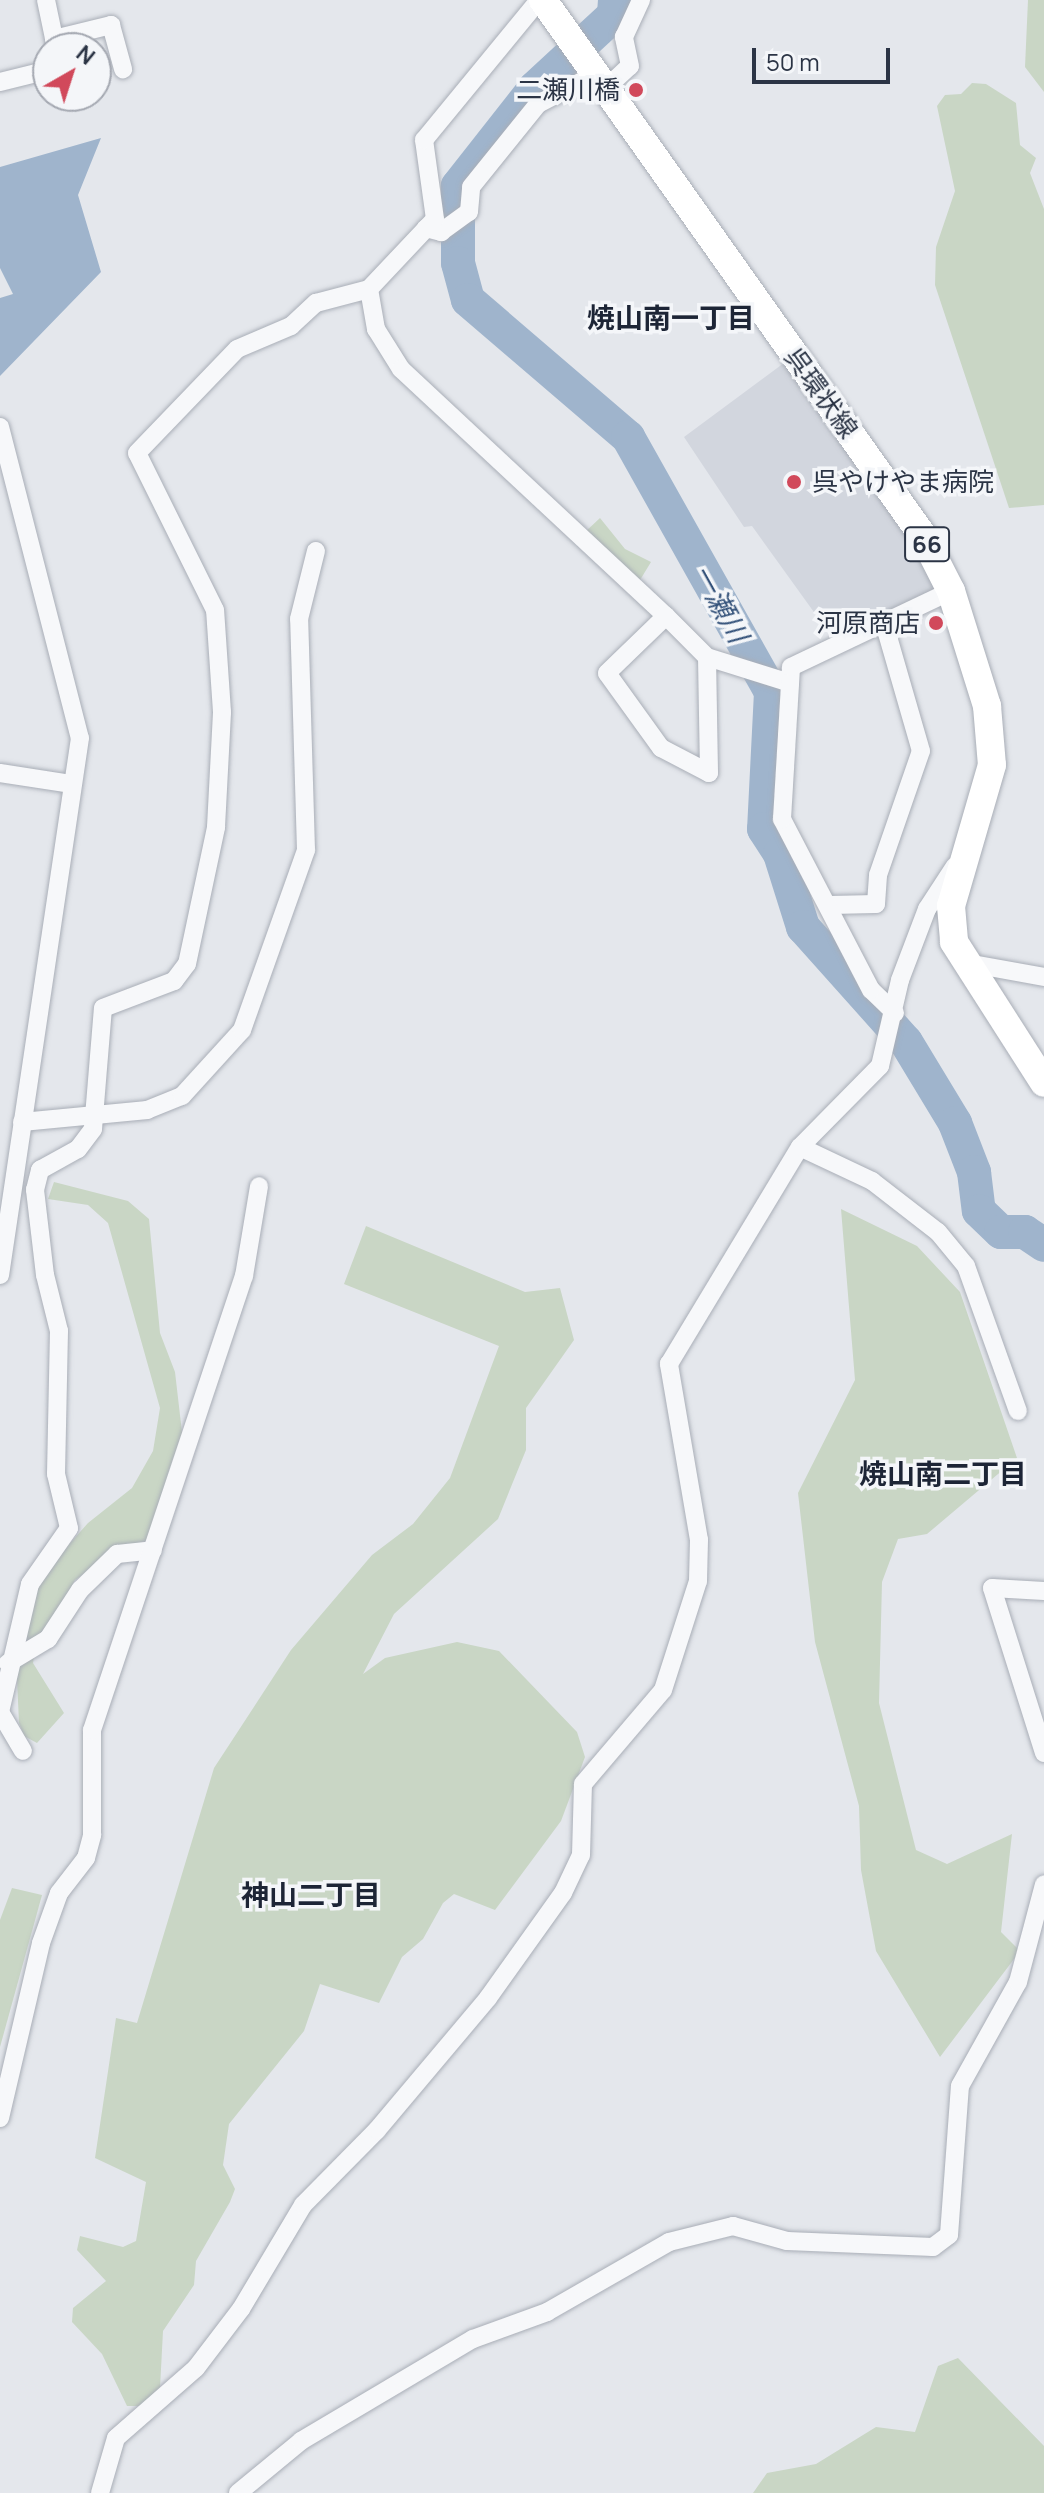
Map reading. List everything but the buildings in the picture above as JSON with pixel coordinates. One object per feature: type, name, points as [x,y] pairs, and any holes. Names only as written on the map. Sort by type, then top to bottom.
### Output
[{"type":"main road","name":"呉環状線","points":[[541,0],[923,536],[951,591],[987,706],[992,765],[951,906],[954,942],[1044,1083]]},
{"type":"street","points":[[46,0],[53,32]]},
{"type":"street","points":[[23,1751],[0,1712],[8,1663],[30,1584],[69,1528],[56,1474],[59,1331],[45,1275],[35,1190],[40,1170],[78,1149],[96,1117],[103,1008],[174,981],[187,964],[216,827],[222,712],[215,610],[137,453],[237,349],[291,326],[316,303],[369,289],[435,219],[435,195],[424,140],[541,0]]},
{"type":"street","points":[[426,228],[441,232],[469,212],[471,187],[538,104],[596,77],[630,66],[624,37],[641,0]]},
{"type":"street","points":[[89,32],[111,25],[123,69]]},
{"type":"street","points":[[0,82],[32,74]]},
{"type":"street","points":[[369,289],[376,329],[401,369],[707,657],[790,683]]},
{"type":"street","points":[[0,427],[80,738],[22,1122],[6,1182],[0,1275]]},
{"type":"street","points":[[22,1122],[147,1110],[182,1096],[242,1030],[306,850],[299,619],[316,551]]},
{"type":"street","points":[[895,1013],[871,990],[830,905],[782,819],[791,667],[951,591]]},
{"type":"street","points":[[666,616],[607,673],[661,748],[709,773],[707,657]]},
{"type":"street","points":[[830,905],[876,904],[878,875],[921,751],[884,623]]},
{"type":"street","points":[[0,773],[72,784]]},
{"type":"street","points":[[100,2493],[116,2438],[196,2368],[241,2309],[303,2205],[377,2130],[488,1998],[563,1893],[581,1855],[583,1784],[663,1690],[698,1581],[699,1540],[669,1364],[800,1147],[880,1066],[895,1013],[900,980],[927,909],[967,847]]},
{"type":"street","points":[[967,963],[1044,977]]},
{"type":"street","points":[[800,1147],[872,1181],[957,1254],[1018,1411]]},
{"type":"street","points":[[0,2118],[41,1943],[59,1893],[86,1858],[92,1835],[92,1730],[244,1276],[259,1186]]},
{"type":"street","points":[[8,1663],[48,1639],[80,1590],[117,1554],[153,1550]]},
{"type":"street","points":[[1044,1591],[992,1588],[1044,1753]]},
{"type":"street","points":[[238,2493],[301,2441],[473,2339],[547,2312],[669,2242],[733,2226],[802,2241],[933,2247],[949,2235],[960,2086],[1018,1982],[1044,1884]]},
{"type":"shaded area","name":"呉やけやま病院","points":[[788,360],[912,535],[936,592],[829,633],[752,526],[744,527],[684,437]]},
{"type":"green space","points":[[1028,0],[1044,0],[1044,92],[1025,67]]},
{"type":"green space","points":[[972,83],[986,84],[1016,103],[1020,145],[1036,158],[1030,173],[1044,209],[1044,505],[1009,508],[935,285],[936,247],[955,191],[937,106],[945,95],[961,94]]},
{"type":"green space","points":[[600,518],[625,549],[651,562],[637,585],[584,533]]},
{"type":"green space","points":[[54,1182],[128,1201],[149,1219],[160,1333],[175,1372],[183,1441],[149,1540],[121,1548],[75,1580],[35,1650],[33,1663],[64,1713],[37,1743],[24,1736],[19,1723],[17,1679],[22,1635],[42,1575],[88,1523],[132,1488],[153,1451],[160,1408],[108,1223],[88,1205],[48,1199]]},
{"type":"green space","points":[[841,1209],[917,1246],[960,1292],[1017,1458],[927,1534],[898,1539],[882,1582],[879,1703],[916,1850],[947,1864],[1012,1834],[1001,1932],[1020,1951],[940,2057],[876,1951],[861,1870],[859,1806],[815,1642],[798,1493],[855,1380]]},
{"type":"green space","points":[[366,1226],[525,1292],[560,1288],[574,1340],[526,1408],[526,1450],[498,1519],[394,1614],[363,1674],[385,1658],[457,1642],[499,1651],[577,1732],[585,1757],[561,1821],[495,1910],[454,1894],[443,1903],[423,1939],[402,1957],[379,2003],[320,1984],[304,2031],[229,2124],[223,2165],[235,2189],[196,2261],[194,2285],[163,2331],[160,2388],[141,2406],[127,2406],[102,2354],[72,2322],[73,2308],[106,2281],[77,2250],[80,2236],[123,2247],[136,2241],[146,2182],[95,2158],[116,2018],[137,2023],[214,1768],[291,1650],[372,1555],[413,1524],[450,1478],[499,1346],[344,1284]]},
{"type":"green space","points":[[12,1888],[42,1895],[0,2047],[0,1920]]},
{"type":"green space","points":[[958,2358],[1044,2446],[1044,2493],[753,2493],[767,2473],[816,2464],[876,2427],[915,2432],[938,2366]]},
{"type":"water","points":[[101,138],[78,195],[101,272],[0,376],[0,298],[13,294],[0,268],[0,167]]},
{"type":"waterway","name":"一瀬川","points":[[615,0],[614,15],[535,88],[458,186],[458,263],[468,300],[628,437],[771,692],[764,829],[780,854],[803,927],[906,1042],[955,1123],[974,1172],[979,1211],[1001,1232],[1025,1232],[1044,1245]]},
{"type":"place","name":"二瀬川橋","points":[[636,90]]},
{"type":"place","name":"呉やけやま病院","points":[[794,482]]},
{"type":"place","name":"河原商店","points":[[936,623]]},
{"type":"district","name":"焼山南一丁目","points":[[671,317]]},
{"type":"district","name":"焼山南二丁目","points":[[943,1473]]},
{"type":"district","name":"神山二丁目","points":[[311,1894]]}]
